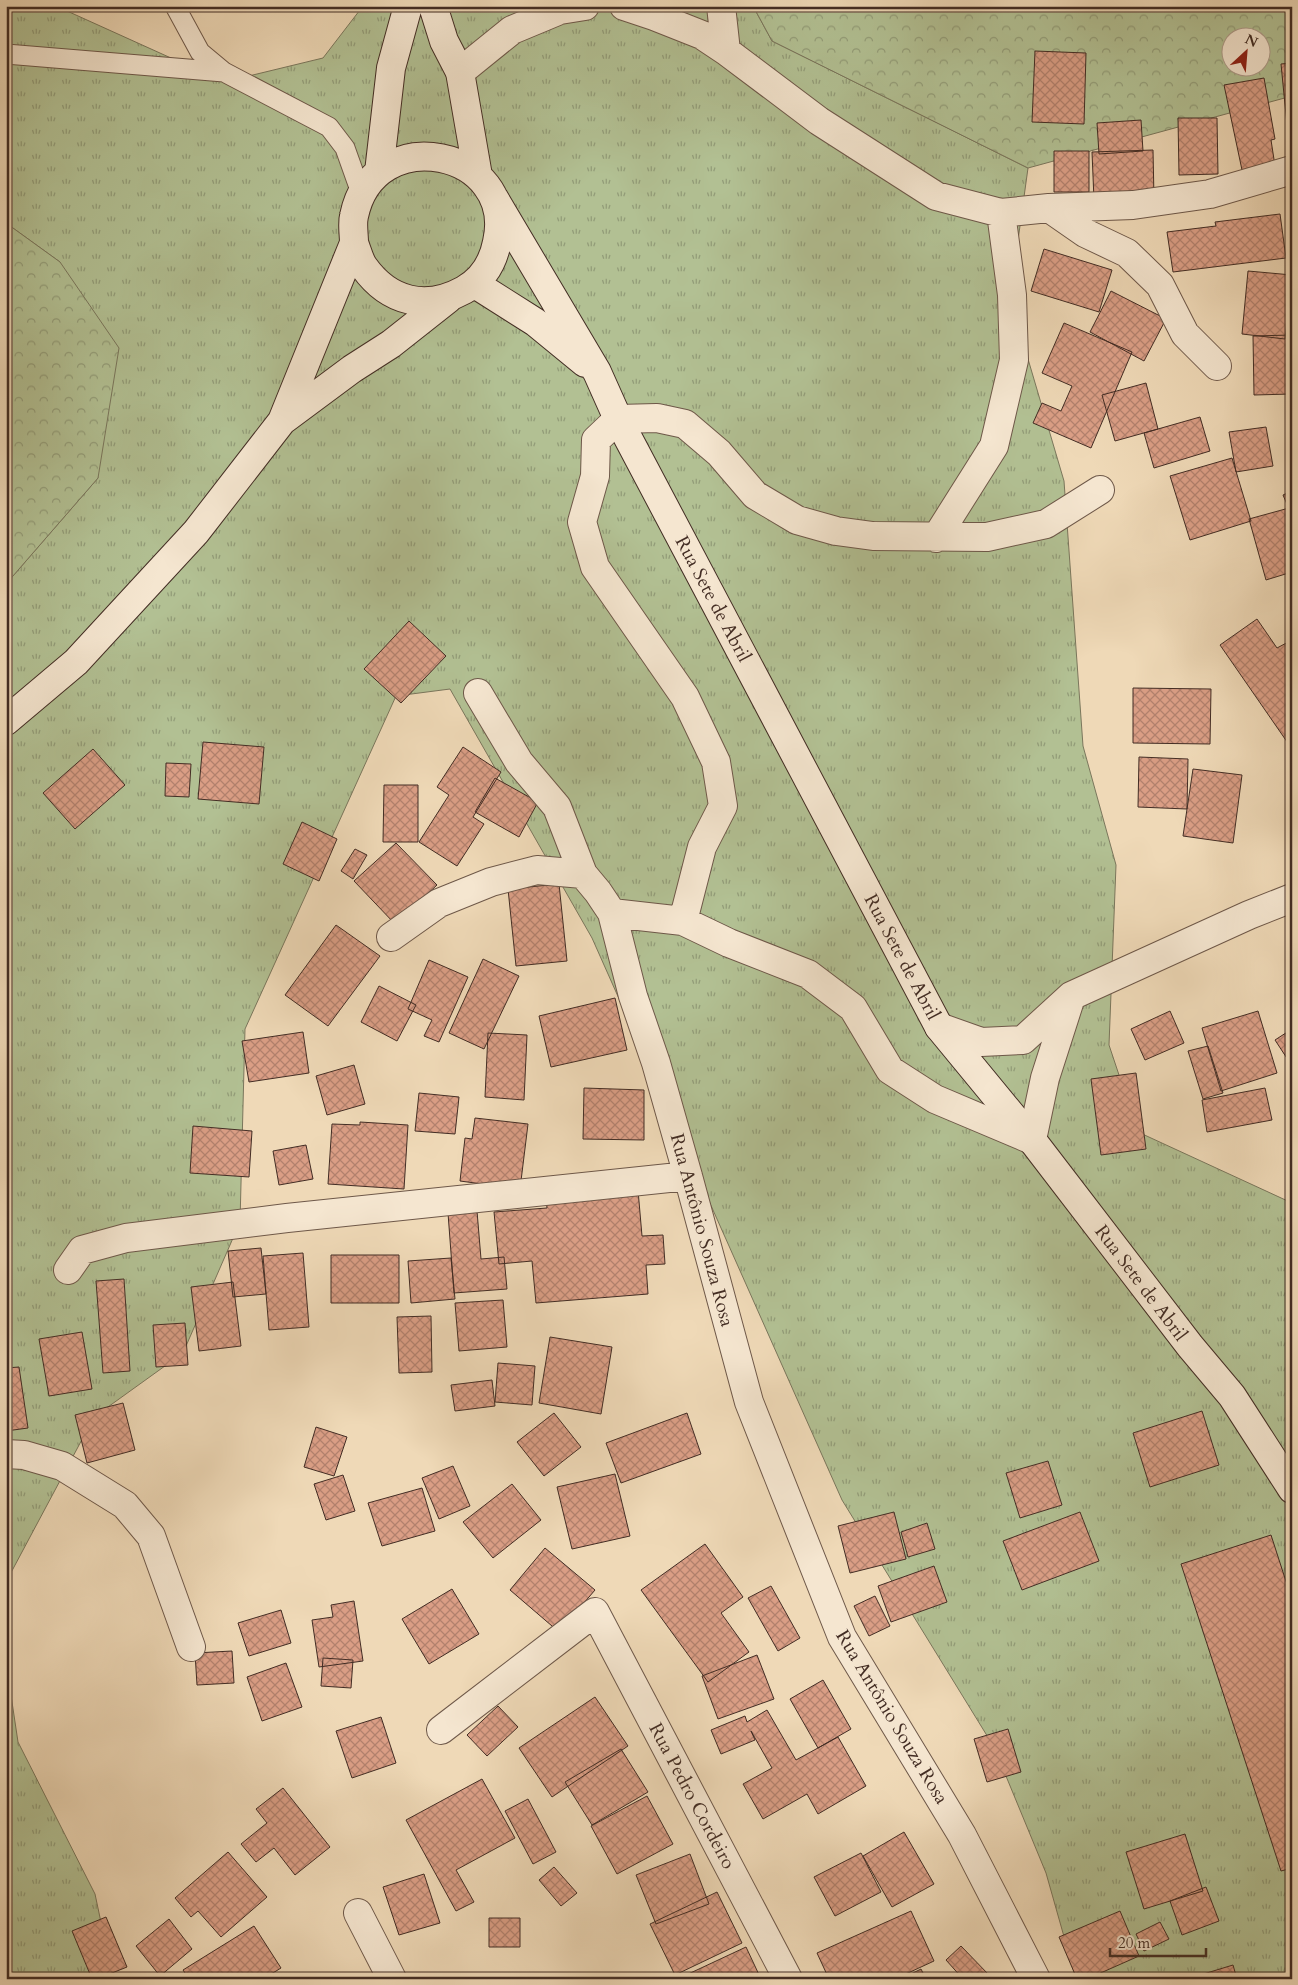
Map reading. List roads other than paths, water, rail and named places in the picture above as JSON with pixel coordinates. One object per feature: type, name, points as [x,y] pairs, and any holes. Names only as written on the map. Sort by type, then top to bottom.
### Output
[{"type":"street","points":[[379,172],[391,68],[408,6]]},
{"type":"street","points":[[433,6],[444,41],[460,72],[478,176]]},
{"type":"street","points":[[460,72],[512,30],[560,10],[585,6]]},
{"type":"street","points":[[624,6],[702,35],[819,121],[936,196],[1001,213],[1048,208],[1133,205],[1210,194],[1292,170]]},
{"type":"street","points":[[721,6],[726,51]]},
{"type":"street","points":[[6,721],[76,662],[189,540],[282,421],[352,369],[391,344],[448,299],[475,284],[494,259],[500,229],[494,198],[478,176],[455,161],[429,155],[402,159],[379,172],[361,193],[353,217],[354,243],[363,266],[379,284],[400,297],[424,302],[448,299]]},
{"type":"street","name":"Rua Sete de Abril","points":[[494,198],[597,372],[618,419],[939,1027],[1032,1140],[1190,1346],[1232,1396],[1292,1489]]},
{"type":"street","points":[[1048,208],[1085,233],[1127,253],[1160,285],[1185,334],[1217,366]]},
{"type":"street","points":[[936,538],[994,446],[1014,360],[1012,295],[1001,213]]},
{"type":"street","points":[[282,421],[354,243]]},
{"type":"street","points":[[475,284],[535,322],[597,372]]},
{"type":"street","points":[[683,921],[702,847],[723,806],[716,762],[685,697],[595,567],[582,522],[595,476],[596,440],[618,419],[657,418],[685,424],[718,453],[755,496],[797,520],[836,531],[873,536],[987,537],[1046,524],[1100,490]]},
{"type":"street","name":"Rua Antônio Souza Rosa","points":[[478,693],[519,762],[557,807],[572,850],[583,874],[598,892],[612,914],[633,996],[656,1063],[688,1176],[749,1402],[842,1637],[962,1836],[1036,1979]]},
{"type":"street","points":[[391,937],[439,903],[491,882],[537,870],[583,874]]},
{"type":"street","points":[[939,1027],[981,1042],[1023,1040],[1071,996],[1249,915],[1292,898]]},
{"type":"street","points":[[612,914],[683,921],[808,974],[853,1008],[890,1070],[935,1099],[1032,1140],[1045,1078],[1071,996]]},
{"type":"street","points":[[68,1270],[82,1250],[126,1238],[287,1218],[688,1176]]},
{"type":"street","points":[[6,1454],[24,1455],[62,1466],[125,1504],[152,1536],[191,1647]]},
{"type":"street","name":"Rua Pedro Cordeiro","points":[[441,1730],[595,1612],[788,1979]]},
{"type":"street","points":[[358,1913],[392,1979]]},
{"type":"lane","points":[[175,6],[200,52],[224,72],[328,127],[345,148],[361,193]]},
{"type":"lane","points":[[6,54],[224,72]]}]
